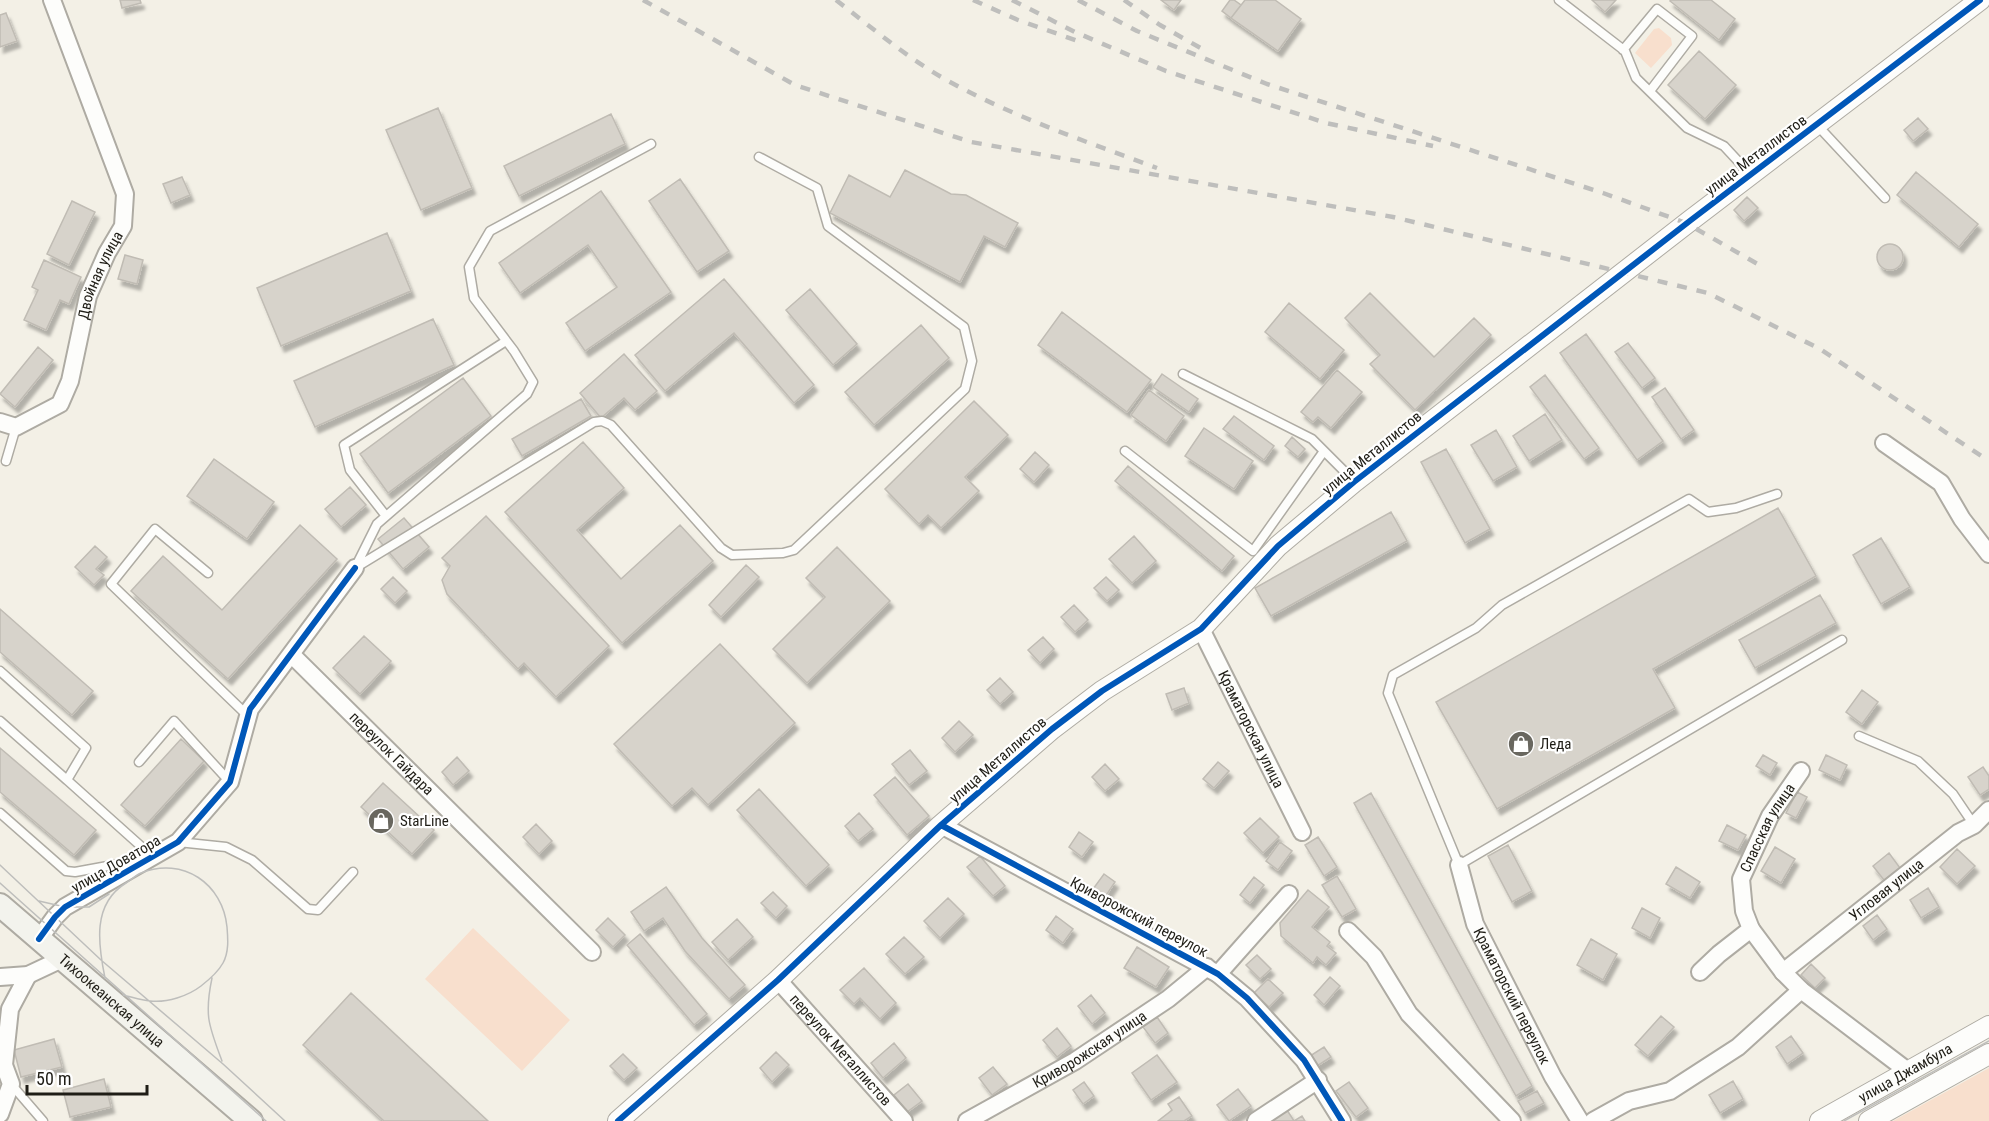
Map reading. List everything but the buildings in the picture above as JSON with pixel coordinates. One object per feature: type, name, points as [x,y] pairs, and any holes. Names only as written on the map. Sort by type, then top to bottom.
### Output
[{"type":"main road","name":"Тихоокеанская улица","points":[[0,905],[251,1121]]},
{"type":"street","name":"Двойная улица","points":[[8,425],[32,421],[60,404],[70,381],[88,296],[107,253],[123,226],[125,194],[52,0]]},
{"type":"street","name":"улица Металлистов","points":[[618,1121],[778,980],[941,825],[1060,723],[1102,692],[1201,629],[1278,546],[1354,482],[1750,174],[1980,0]]},
{"type":"street","points":[[1884,443],[1941,483],[1962,519],[1989,554]]},
{"type":"street","name":"улица Доватора","points":[[39,939],[65,907],[178,842],[230,782],[250,710],[355,568]]},
{"type":"street","name":"Краматорская улица","points":[[1201,629],[1302,832]]},
{"type":"street","name":"переулок Гайдара","points":[[292,655],[592,952]]},
{"type":"street","name":"Спасская улица","points":[[1751,929],[1744,911],[1741,879],[1770,816],[1801,771]]},
{"type":"street","name":"Угловая улица","points":[[1783,972],[1958,833],[1974,825],[1989,810]]},
{"type":"street","name":"Криворожский переулок","points":[[941,825],[1212,971],[1255,1007],[1304,1060],[1342,1121]]},
{"type":"street","name":"Краматорский переулок","points":[[1459,865],[1475,924],[1553,1077],[1580,1121]]},
{"type":"street","points":[[1212,971],[1289,894]]},
{"type":"street","points":[[1700,972],[1751,929],[1783,972],[1801,990],[1909,1072]]},
{"type":"street","points":[[1348,931],[1374,957],[1409,1014],[1512,1121]]},
{"type":"street","points":[[0,977],[28,975],[62,959]]},
{"type":"street","name":"Криворожская улица","points":[[967,1121],[1075,1061],[1212,971]]},
{"type":"street","points":[[0,1114],[11,1084],[4,1065],[10,1009],[28,975]]},
{"type":"street","name":"переулок Металлистов","points":[[778,980],[904,1121]]},
{"type":"street","points":[[1593,1121],[1629,1101],[1670,1091],[1738,1047],[1801,990]]},
{"type":"street","name":"улица Джамбула","points":[[1820,1121],[1989,1026]]},
{"type":"street","name":"улица Джамбула","points":[[1869,1121],[1989,1054]]},
{"type":"street","points":[[1256,1121],[1318,1080]]},
{"type":"lane","points":[[1559,0],[1569,3],[1623,50],[1636,78],[1687,128],[1724,146],[1750,174]]},
{"type":"lane","points":[[1623,50],[1657,9],[1692,36],[1650,91]]},
{"type":"lane","points":[[1816,124],[1886,198]]},
{"type":"lane","points":[[355,568],[377,524],[527,394],[533,382],[506,340],[474,298],[469,267],[490,231],[651,144]]},
{"type":"lane","points":[[355,568],[594,422],[602,421],[611,425],[721,548],[732,555],[783,553],[794,550],[965,389],[972,361],[964,327],[828,226],[817,188],[759,157]]},
{"type":"lane","points":[[386,516],[350,470],[344,446],[506,340]]},
{"type":"lane","points":[[1183,374],[1312,439],[1354,482]]},
{"type":"lane","points":[[6,461],[8,425]]},
{"type":"lane","points":[[1125,451],[1253,551],[1324,451]]},
{"type":"lane","points":[[1777,494],[1736,508],[1708,512],[1689,499],[1502,605],[1476,628],[1393,675],[1388,693],[1459,865],[1842,640]]},
{"type":"lane","points":[[208,573],[155,529],[111,584],[248,716]]},
{"type":"lane","points":[[0,671],[86,748],[67,780]]},
{"type":"lane","points":[[0,721],[153,857]]},
{"type":"lane","points":[[139,762],[174,721],[230,782]]},
{"type":"lane","points":[[1859,736],[1918,761],[1953,794],[1974,825]]},
{"type":"lane","points":[[0,813],[66,871],[75,872],[153,857]]},
{"type":"lane","points":[[178,842],[226,847],[252,860],[308,909],[318,910],[353,872]]},
{"type":"lane","points":[[11,1084],[44,1121]]},
{"type":"shaded area","points":[[1659,28],[1671,38],[1672,45],[1651,68],[1635,53],[1654,29]]},
{"type":"shaded area","points":[[473,928],[570,1020],[522,1071],[425,979]]},
{"type":"shaded area","points":[[1989,1068],[1989,1121],[1893,1121]]},
{"type":"tram line","points":[[0,865],[101,960],[223,1064],[285,1121]]},
{"type":"tram line","points":[[105,978],[100,926],[107,902],[115,892],[139,874],[172,868],[186,871],[209,887],[218,898],[227,927],[226,954],[219,969],[196,990],[177,998],[150,1001],[123,995]]},
{"type":"tram line","points":[[0,883],[266,1121]]},
{"type":"tram line","points":[[39,901],[65,907],[89,907],[109,894]]},
{"type":"tram line","points":[[212,978],[208,1002],[209,1021],[222,1061]]},
{"type":"tram line","points":[[1844,1121],[1989,1041]]},
{"type":"railway","points":[[643,0],[795,85],[971,142],[1393,217],[1708,293],[1820,349],[1989,461]]},
{"type":"railway","points":[[836,0],[915,60],[968,92],[1048,127],[1157,168]]},
{"type":"railway","points":[[973,0],[1018,20],[1078,41]]},
{"type":"railway","points":[[1012,0],[1075,32],[1166,71],[1326,123],[1433,146]]},
{"type":"railway","points":[[1078,0],[1137,31],[1267,84],[1603,193],[1686,223],[1761,266]]},
{"type":"railway","points":[[1124,0],[1160,25],[1204,50]]},
{"type":"cycle path","points":[[618,1121],[778,980],[941,825],[1052,729],[1102,691],[1201,629],[1278,546],[1354,482],[1691,220],[1980,0]]},
{"type":"cycle path","points":[[39,939],[65,907],[178,842],[230,782],[250,709],[355,568]]},
{"type":"cycle path","points":[[941,825],[1218,974],[1247,998],[1304,1060],[1342,1121]]},
{"type":"place","name":"Леда","points":[[1521,744]]},
{"type":"place","name":"StarLine","points":[[381,821]]}]
